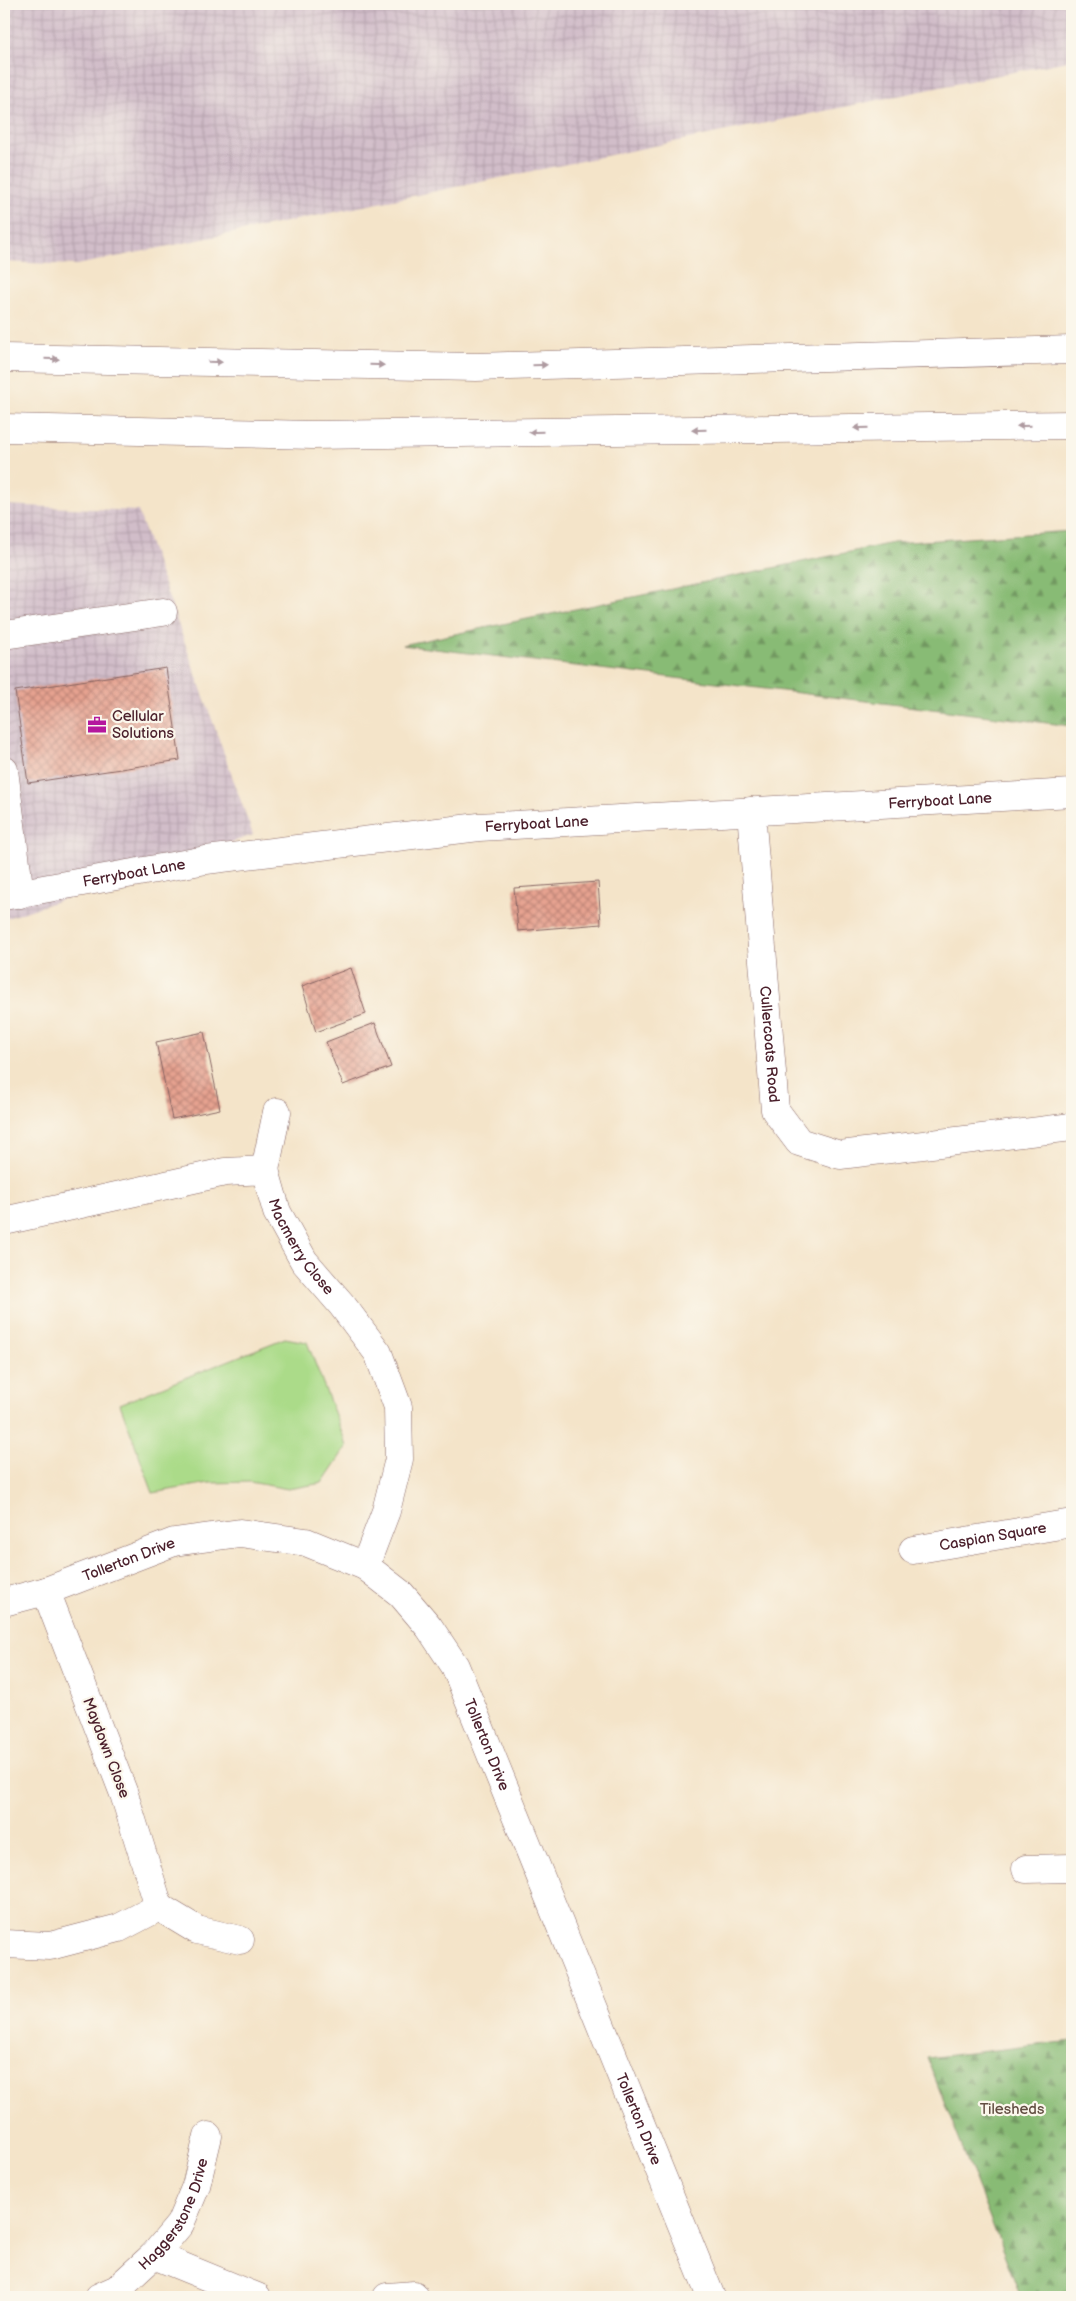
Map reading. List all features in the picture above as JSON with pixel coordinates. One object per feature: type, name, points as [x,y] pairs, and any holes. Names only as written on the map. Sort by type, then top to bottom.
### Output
[{"type":"main road","points":[[4,358],[476,367],[1072,350]]},
{"type":"main road","points":[[4,428],[312,435],[1072,425]]},
{"type":"main road","points":[[4,635],[163,612]]},
{"type":"main road","points":[[4,770],[12,895]]},
{"type":"main road","name":"Ferryboat Lane","points":[[12,895],[206,860],[479,827],[1072,794]]},
{"type":"main road","name":"Cullercoats Road","points":[[751,811],[775,1110],[799,1142],[840,1155],[1072,1127]]},
{"type":"main road","points":[[4,1221],[225,1172],[265,1170],[277,1112]]},
{"type":"main road","name":"Macmerry Close","points":[[265,1170],[277,1212],[300,1253],[378,1353],[398,1407],[399,1459],[386,1511],[366,1566]]},
{"type":"main road","name":"Caspian Square","points":[[913,1550],[1072,1523]]},
{"type":"main road","name":"Tollerton Drive","points":[[4,1602],[46,1591],[174,1542],[240,1533],[306,1542],[366,1566],[401,1594],[429,1626],[454,1666],[711,2297]]},
{"type":"main road","name":"Maydown Close","points":[[46,1591],[124,1794],[159,1907]]},
{"type":"main road","points":[[1026,1870],[1072,1868]]},
{"type":"main road","points":[[4,1944],[50,1946],[119,1928],[159,1907],[197,1930],[240,1940]]},
{"type":"main road","name":"Haggerstone Drive","points":[[99,2297],[117,2289],[154,2255],[180,2224],[196,2186],[208,2136]]},
{"type":"main road","points":[[154,2255],[257,2297]]},
{"type":"main road","points":[[387,2297],[414,2295]]},
{"type":"shaded area","points":[[4,4],[1072,4],[1072,60],[77,265],[4,262]]},
{"type":"shaded area","points":[[4,505],[138,511],[253,835],[4,919]]},
{"type":"green space","points":[[1072,531],[1072,726],[402,645],[893,543]]},
{"type":"green space","points":[[285,1338],[307,1342],[347,1446],[322,1483],[288,1489],[250,1482],[209,1483],[153,1493],[120,1404]]},
{"type":"green space","name":"Tilesheds","points":[[1072,2041],[1072,2297],[1021,2297],[927,2058]]},
{"type":"building","name":"Cellular Solutions","points":[[166,668],[180,760],[28,783],[15,691]]},
{"type":"building","points":[[598,882],[601,924],[518,931],[514,888]]},
{"type":"building","points":[[351,968],[366,1014],[316,1032],[302,986]]},
{"type":"building","points":[[375,1023],[391,1067],[343,1085],[326,1042]]},
{"type":"building","points":[[204,1032],[220,1109],[172,1119],[156,1042]]},
{"type":"place","name":"Cellular Solutions","points":[[97,725]]}]
